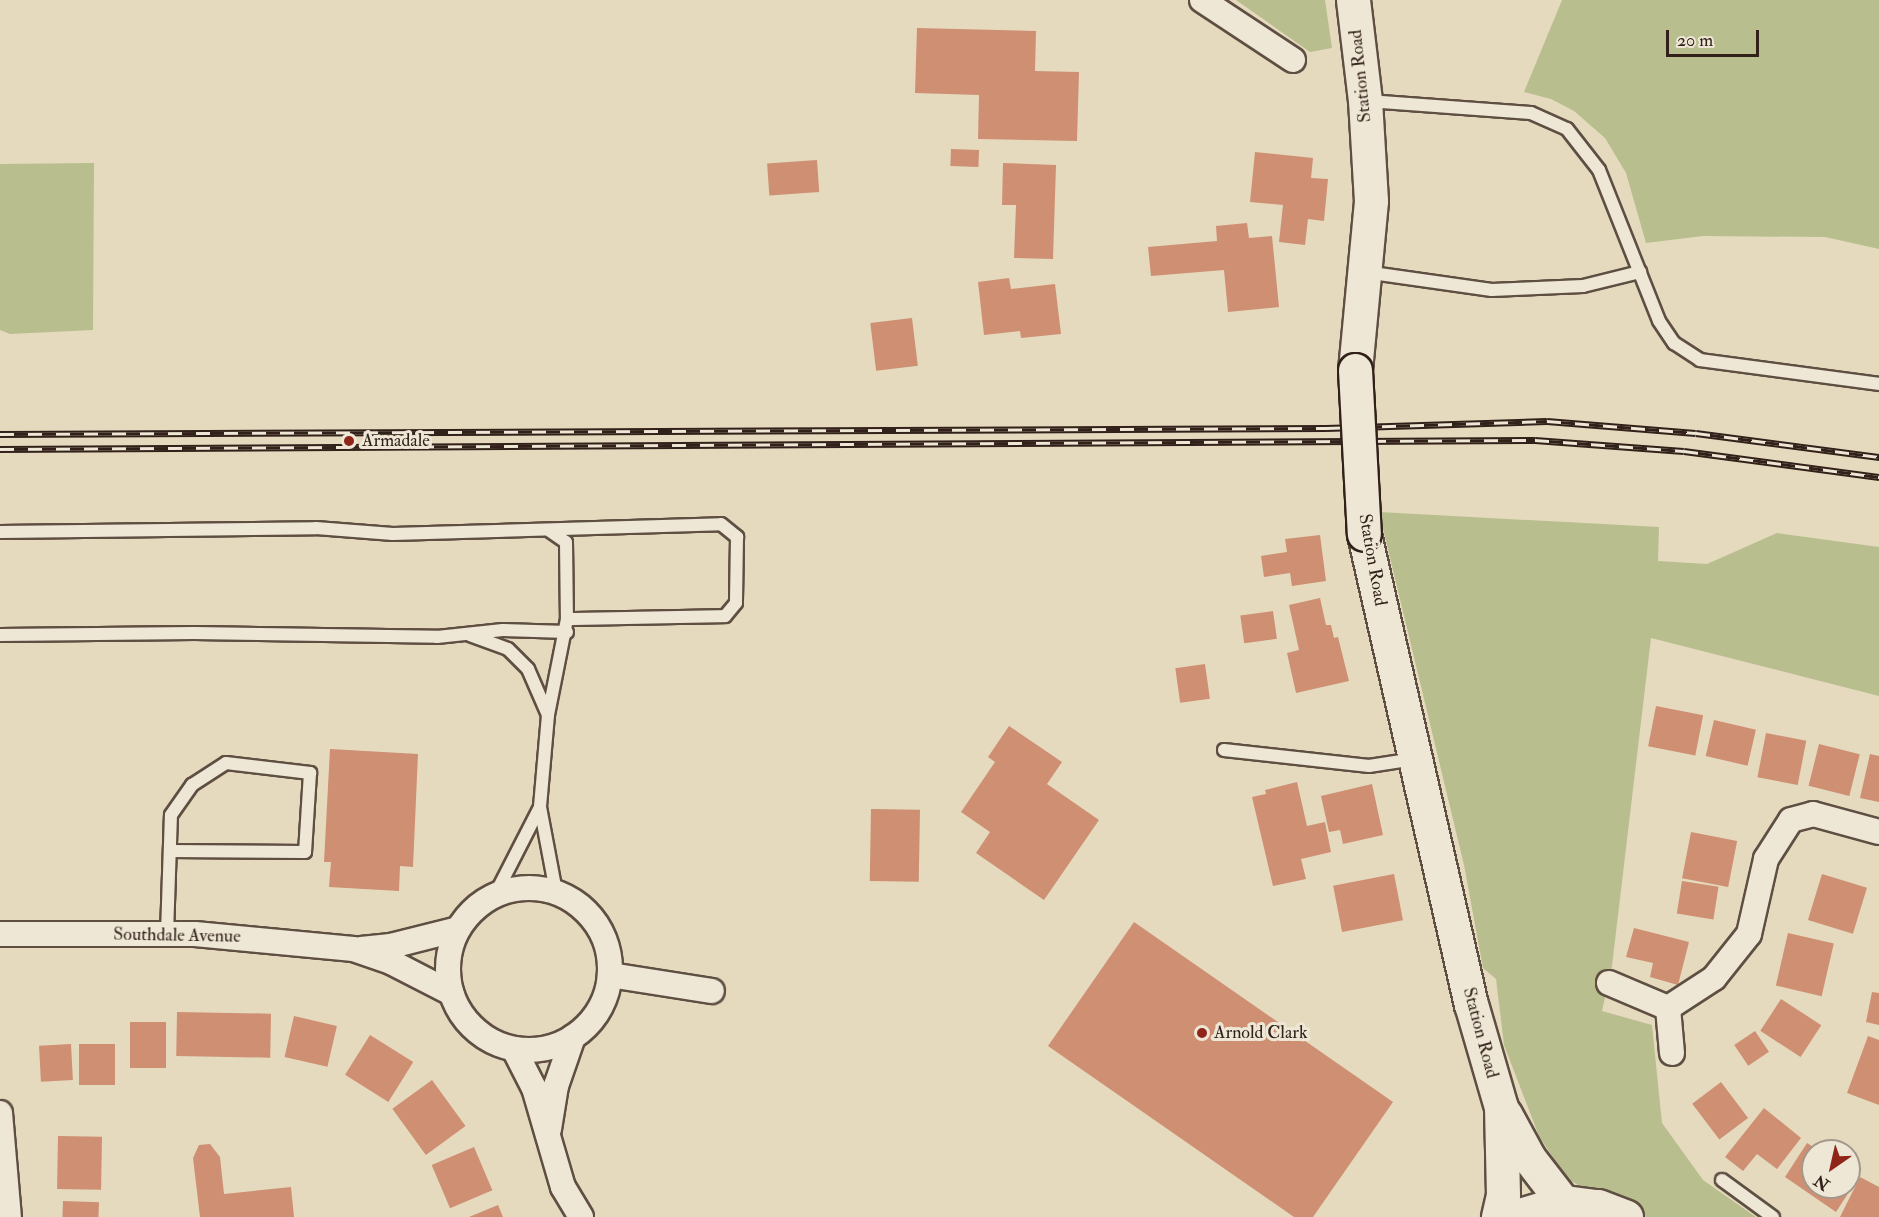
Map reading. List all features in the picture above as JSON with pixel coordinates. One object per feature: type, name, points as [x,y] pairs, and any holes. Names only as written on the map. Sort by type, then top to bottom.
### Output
[{"type":"main road","name":"Station Road","points":[[1353,0],[1365,100],[1371,201],[1354,370],[1364,534],[1471,1004],[1501,1107],[1529,1158],[1563,1202]]},
{"type":"main road","name":"Station Road","points":[[1498,1217],[1504,1155],[1501,1107]]},
{"type":"main road","points":[[1513,1217],[1563,1202],[1598,1206],[1626,1217]]},
{"type":"street","points":[[1202,0],[1293,60]]},
{"type":"street","points":[[1668,1008],[1714,978],[1749,934],[1766,859],[1791,820],[1814,814],[1879,832]]},
{"type":"street","points":[[515,889],[556,892],[575,902],[596,925],[609,954],[610,975],[605,999],[592,1021],[573,1038],[534,1051],[514,1049],[475,1030],[460,1013],[451,993],[447,971],[458,929],[474,909],[495,895],[515,889]]},
{"type":"street","name":"Southdale Avenue","points":[[0,934],[242,936],[353,949],[391,946],[458,929]]},
{"type":"street","name":"Southdale Avenue","points":[[353,949],[391,962],[451,993]]},
{"type":"street","points":[[610,975],[712,991]]},
{"type":"street","points":[[1609,984],[1668,1008]]},
{"type":"street","points":[[1668,1008],[1672,1053]]},
{"type":"street","points":[[548,1131],[556,1086],[573,1038]]},
{"type":"street","points":[[514,1049],[534,1088],[563,1187],[581,1217]]},
{"type":"street","points":[[0,1113],[9,1217]]},
{"type":"lane","points":[[1365,100],[1531,113],[1567,129],[1599,170],[1659,321],[1674,343],[1700,360],[1879,384]]},
{"type":"lane","points":[[1364,272],[1492,290],[1583,286],[1640,273]]},
{"type":"lane","points":[[0,532],[316,528],[384,533],[550,531],[721,524],[737,537],[736,603],[725,616],[567,625],[467,634],[0,635]]},
{"type":"lane","points":[[550,531],[566,542],[567,625],[548,715],[540,807],[556,892]]},
{"type":"lane","points":[[467,634],[508,649],[528,669],[548,715]]},
{"type":"lane","points":[[1224,750],[1369,766],[1415,759]]},
{"type":"lane","points":[[166,934],[171,816],[192,785],[226,762],[310,773],[305,852],[170,851]]},
{"type":"lane","points":[[495,895],[540,807]]},
{"type":"lane","points":[[1722,1180],[1773,1217]]},
{"type":"green space","points":[[1236,0],[1325,0],[1332,48],[1310,52]]},
{"type":"green space","points":[[1562,0],[1879,0],[1879,249],[1825,237],[1703,236],[1646,243],[1626,173],[1605,138],[1574,111],[1551,99],[1524,92]]},
{"type":"green space","points":[[94,163],[93,330],[10,334],[0,330],[0,164]]},
{"type":"green space","points":[[1379,512],[1659,527],[1658,561],[1707,564],[1777,533],[1879,547],[1879,696],[1651,638],[1612,966],[1602,1011],[1652,1025],[1662,1123],[1703,1180],[1756,1217],[1639,1217],[1567,1179],[1539,1136],[1504,1045],[1496,979],[1483,968],[1464,865]]},
{"type":"building","points":[[917,28],[1036,31],[1035,71],[1079,72],[1077,141],[978,139],[979,95],[915,93]]},
{"type":"building","points":[[951,149],[979,150],[978,167],[950,166]]},
{"type":"building","points":[[1255,152],[1313,158],[1311,178],[1328,179],[1324,221],[1308,219],[1305,245],[1279,242],[1283,205],[1250,202]]},
{"type":"building","points":[[817,160],[819,192],[769,195],[767,163]]},
{"type":"building","points":[[1003,163],[1056,165],[1053,259],[1014,258],[1016,205],[1002,205]]},
{"type":"building","points":[[1247,223],[1249,238],[1272,236],[1279,307],[1228,312],[1224,270],[1151,276],[1148,247],[1217,241],[1216,226]]},
{"type":"building","points":[[1009,278],[1011,289],[1055,284],[1061,334],[1021,338],[1020,331],[984,335],[978,282]]},
{"type":"building","points":[[912,318],[918,366],[876,371],[870,323]]},
{"type":"building","points":[[1320,535],[1326,581],[1292,586],[1290,573],[1264,577],[1261,556],[1287,552],[1285,539]]},
{"type":"building","points":[[1320,598],[1326,625],[1331,625],[1334,638],[1338,637],[1349,681],[1296,693],[1287,653],[1299,650],[1289,605]]},
{"type":"building","points":[[1273,611],[1277,639],[1244,643],[1240,616]]},
{"type":"building","points":[[1205,664],[1210,699],[1180,703],[1175,668]]},
{"type":"building","points":[[1656,706],[1703,715],[1695,755],[1648,746]]},
{"type":"building","points":[[1714,720],[1756,730],[1748,766],[1706,756]]},
{"type":"building","points":[[1009,726],[1062,762],[1047,784],[1099,820],[1044,900],[976,853],[990,832],[961,812],[995,762],[988,757]]},
{"type":"building","points":[[1766,733],[1806,741],[1798,785],[1757,777]]},
{"type":"building","points":[[1819,744],[1860,754],[1849,796],[1809,786]]},
{"type":"building","points":[[330,749],[418,754],[413,867],[400,866],[399,891],[329,887],[331,862],[324,862]]},
{"type":"building","points":[[1870,754],[1879,756],[1879,802],[1860,798]]},
{"type":"building","points":[[1297,782],[1307,826],[1325,822],[1331,852],[1301,859],[1306,879],[1273,886],[1252,797],[1266,794],[1265,790]]},
{"type":"building","points":[[1372,784],[1383,835],[1343,844],[1340,830],[1329,832],[1321,796]]},
{"type":"building","points":[[871,809],[920,810],[919,882],[870,881]]},
{"type":"building","points":[[1691,832],[1737,841],[1728,887],[1682,878]]},
{"type":"building","points":[[1394,874],[1403,920],[1342,932],[1333,886]]},
{"type":"building","points":[[1822,874],[1867,888],[1853,934],[1808,920]]},
{"type":"building","points":[[1682,881],[1719,887],[1713,919],[1677,914]]},
{"type":"building","points":[[1134,922],[1393,1102],[1313,1217],[1294,1217],[1048,1046]]},
{"type":"building","points":[[1634,928],[1689,942],[1678,985],[1650,977],[1653,963],[1626,957]]},
{"type":"building","points":[[1788,933],[1834,944],[1822,996],[1776,986]]},
{"type":"building","points":[[1872,992],[1879,993],[1879,1025],[1866,1022]]},
{"type":"building","points":[[1781,999],[1821,1025],[1801,1057],[1760,1031]]},
{"type":"building","points":[[177,1012],[271,1014],[270,1058],[176,1056]]},
{"type":"building","points":[[294,1016],[337,1026],[327,1067],[285,1057]]},
{"type":"building","points":[[130,1022],[166,1022],[166,1068],[130,1068]]},
{"type":"building","points":[[1755,1031],[1769,1052],[1748,1066],[1734,1045]]},
{"type":"building","points":[[370,1035],[413,1062],[388,1102],[345,1075]]},
{"type":"building","points":[[1868,1036],[1879,1040],[1879,1105],[1847,1093]]},
{"type":"building","points":[[71,1044],[73,1080],[41,1082],[39,1046]]},
{"type":"building","points":[[79,1044],[115,1044],[115,1085],[79,1085]]},
{"type":"building","points":[[432,1080],[466,1126],[426,1155],[392,1109]]},
{"type":"building","points":[[1721,1082],[1748,1118],[1719,1140],[1692,1104]]},
{"type":"building","points":[[1764,1108],[1801,1138],[1777,1169],[1757,1154],[1743,1171],[1725,1157]]},
{"type":"building","points":[[58,1136],[102,1137],[101,1190],[57,1189]]},
{"type":"building","points":[[210,1144],[220,1157],[224,1194],[291,1187],[294,1217],[200,1217],[193,1158],[199,1145]]},
{"type":"building","points":[[474,1147],[492,1190],[450,1208],[432,1165]]},
{"type":"building","points":[[1801,1152],[1801,1188],[1785,1177]]},
{"type":"building","points":[[1861,1178],[1879,1187],[1879,1217],[1840,1217],[1849,1199],[1861,1199]]},
{"type":"building","points":[[1817,1199],[1844,1199],[1836,1212]]},
{"type":"building","points":[[63,1201],[99,1202],[98,1217],[62,1217]]},
{"type":"building","points":[[498,1205],[503,1217],[469,1217]]},
{"type":"railway","points":[[0,434],[1326,428],[1547,421],[1696,433],[1879,457]]},
{"type":"railway","points":[[0,449],[1535,440],[1684,451],[1879,477]]},
{"type":"place","name":"Armadale","points":[[349,441]]},
{"type":"place","name":"Arnold Clark","points":[[1202,1033]]}]
